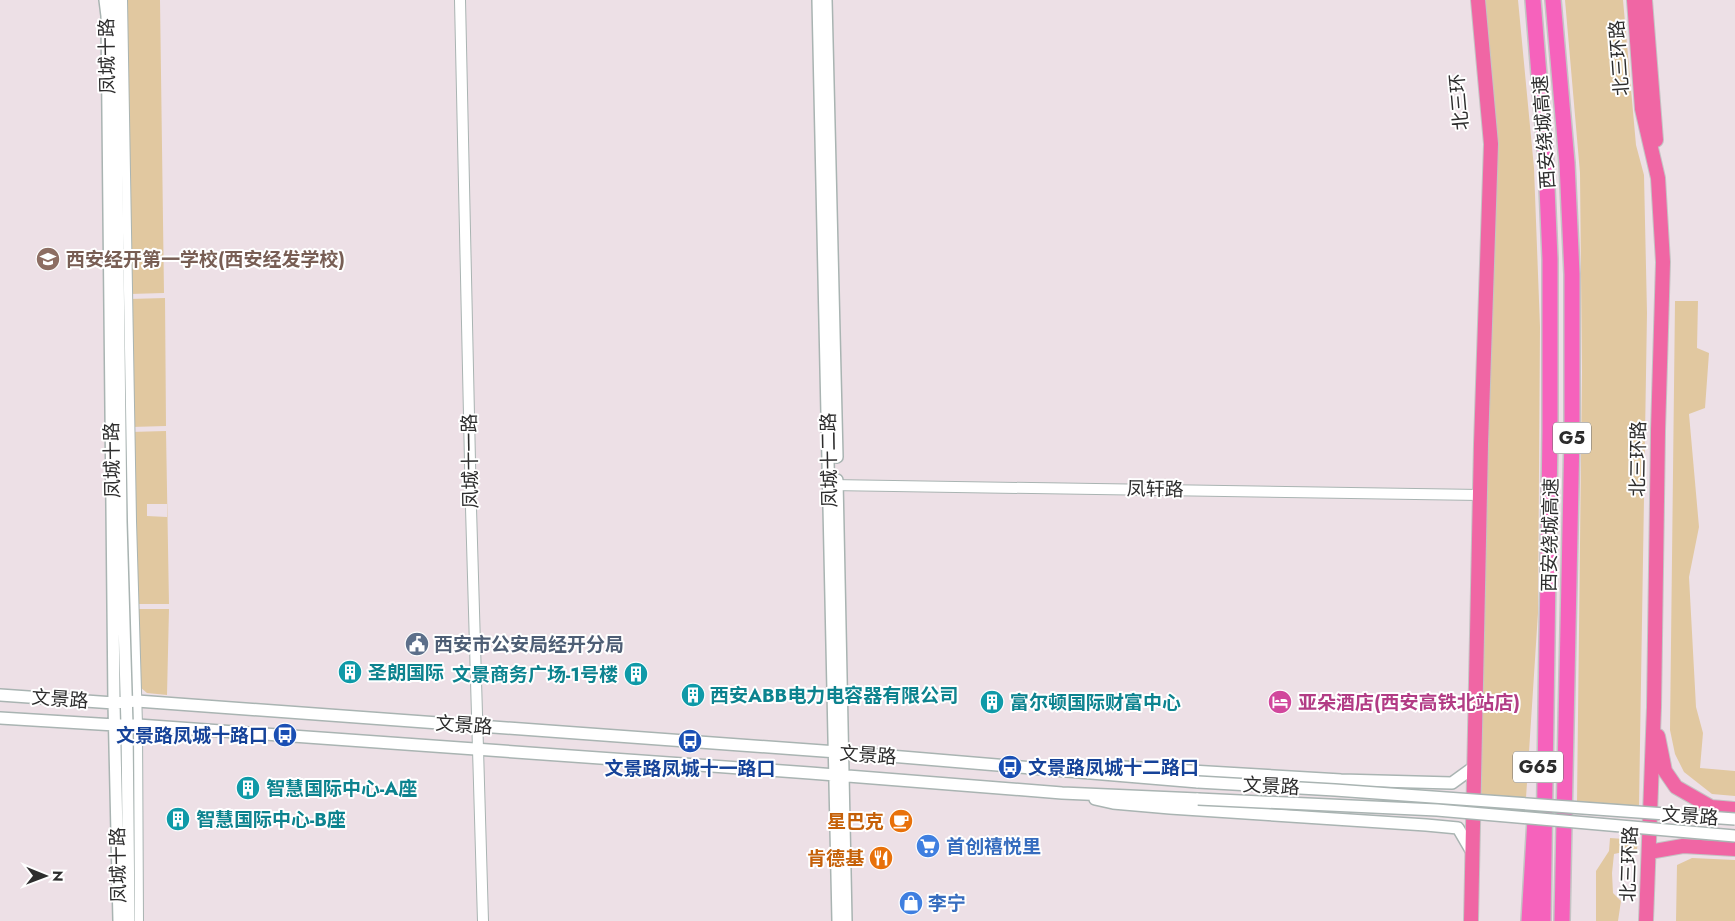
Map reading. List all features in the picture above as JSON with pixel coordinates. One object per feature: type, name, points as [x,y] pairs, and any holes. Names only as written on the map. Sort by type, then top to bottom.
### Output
[{"type":"highway","name":"北三环","points":[[1470,0],[1481,143],[1488,201]]},
{"type":"highway","points":[[1471,921],[1480,494],[1491,144],[1478,0]]},
{"type":"highway","points":[[1529,0],[1535,37]]},
{"type":"highway","name":"西安绕城高速","points":[[1533,0],[1546,163],[1550,259],[1543,921]]},
{"type":"highway","name":"西安绕城高速","points":[[1554,0],[1567,163],[1572,284],[1572,433],[1562,876],[1563,921]]},
{"type":"highway","name":"北三环路","points":[[1634,0],[1642,109],[1658,178],[1663,262],[1658,431],[1654,707],[1646,921]]},
{"type":"highway","points":[[1645,0],[1653,87],[1658,178]]},
{"type":"highway","name":"G65","points":[[1529,921],[1547,613]]},
{"type":"highway","points":[[1654,707],[1665,771],[1676,787],[1711,807],[1735,809]]},
{"type":"highway","points":[[1649,852],[1683,846],[1735,849]]},
{"type":"main road","name":"凤城十路","points":[[105,0],[107,16],[111,393],[119,703],[132,725],[129,921]]},
{"type":"main road","name":"凤城十路","points":[[115,0],[119,703],[115,725],[119,921]]},
{"type":"main road","name":"凤城十二路","points":[[818,0],[834,485]]},
{"type":"main road","name":"凤城十二路","points":[[826,0],[838,752],[846,921]]},
{"type":"main road","name":"文景路","points":[[0,695],[119,703],[137,701],[838,752],[1198,782],[1735,819]]},
{"type":"main road","name":"文景路","points":[[0,718],[132,725],[478,749],[1062,792],[1437,810],[1735,836]]},
{"type":"main road","points":[[1076,772],[1124,767],[1341,780],[1452,783],[1474,767]]},
{"type":"main road","name":"凤城十二路","points":[[838,921],[839,775]]},
{"type":"main road","points":[[1062,792],[1113,803],[1458,828],[1472,852]]},
{"type":"street","points":[[124,0],[132,522],[137,701],[132,725],[138,921]]},
{"type":"street","name":"凤城十一路","points":[[460,0],[471,508],[483,921]]},
{"type":"street","name":"凤轩路","points":[[834,485],[1480,494]]},
{"type":"shaded area","points":[[125,0],[160,0],[164,293],[130,294]]},
{"type":"shaded area","points":[[1478,0],[1518,0],[1534,168],[1540,327],[1538,613],[1526,798],[1479,795],[1488,221]]},
{"type":"shaded area","points":[[1565,0],[1623,0],[1636,145],[1644,175],[1647,313],[1639,806],[1577,803],[1582,372],[1580,173]]},
{"type":"shaded area","points":[[165,298],[166,426],[131,427],[129,299]]},
{"type":"shaded area","points":[[1675,301],[1698,301],[1697,348],[1709,353],[1705,408],[1689,414],[1699,527],[1689,577],[1696,707],[1703,733],[1700,768],[1735,771],[1735,796],[1712,794],[1684,772],[1675,754],[1670,730]]},
{"type":"shaded area","points":[[166,431],[169,604],[133,604],[130,432]],"holes":[[[147,504],[167,504],[167,517],[147,516]]]},
{"type":"shaded area","points":[[134,609],[169,609],[167,695],[147,693],[140,687]]},
{"type":"shaded area","points":[[1610,838],[1638,840],[1637,849],[1614,854],[1612,873],[1613,893],[1621,901],[1618,921],[1596,921],[1596,871],[1609,851]]},
{"type":"shaded area","points":[[1692,858],[1735,860],[1735,921],[1676,921],[1677,865]]},
{"type":"place","name":"西安经开第一学校(西安经发学校)","points":[[48,259]]},
{"type":"place","name":"西安市公安局经开分局","points":[[417,644]]},
{"type":"place","name":"圣朗国际","points":[[350,672]]},
{"type":"place","name":"文景商务广场-1号楼","points":[[636,674]]},
{"type":"place","name":"西安ABB电力电容器有限公司","points":[[693,695]]},
{"type":"place","name":"富尔顿国际财富中心","points":[[992,702]]},
{"type":"place","name":"亚朵酒店(西安高铁北站店)","points":[[1280,702]]},
{"type":"place","name":"文景路凤城十路口","points":[[285,735]]},
{"type":"place","name":"文景路凤城十一路口","points":[[690,741]]},
{"type":"place","name":"文景路凤城十二路口","points":[[1010,767]]},
{"type":"place","name":"智慧国际中心-A座","points":[[248,788]]},
{"type":"place","name":"智慧国际中心-B座","points":[[178,819]]},
{"type":"place","name":"星巴克","points":[[901,821]]},
{"type":"place","name":"首创禧悦里","points":[[928,846]]},
{"type":"place","name":"肯德基","points":[[881,858]]},
{"type":"place","name":"李宁","points":[[911,903]]}]
